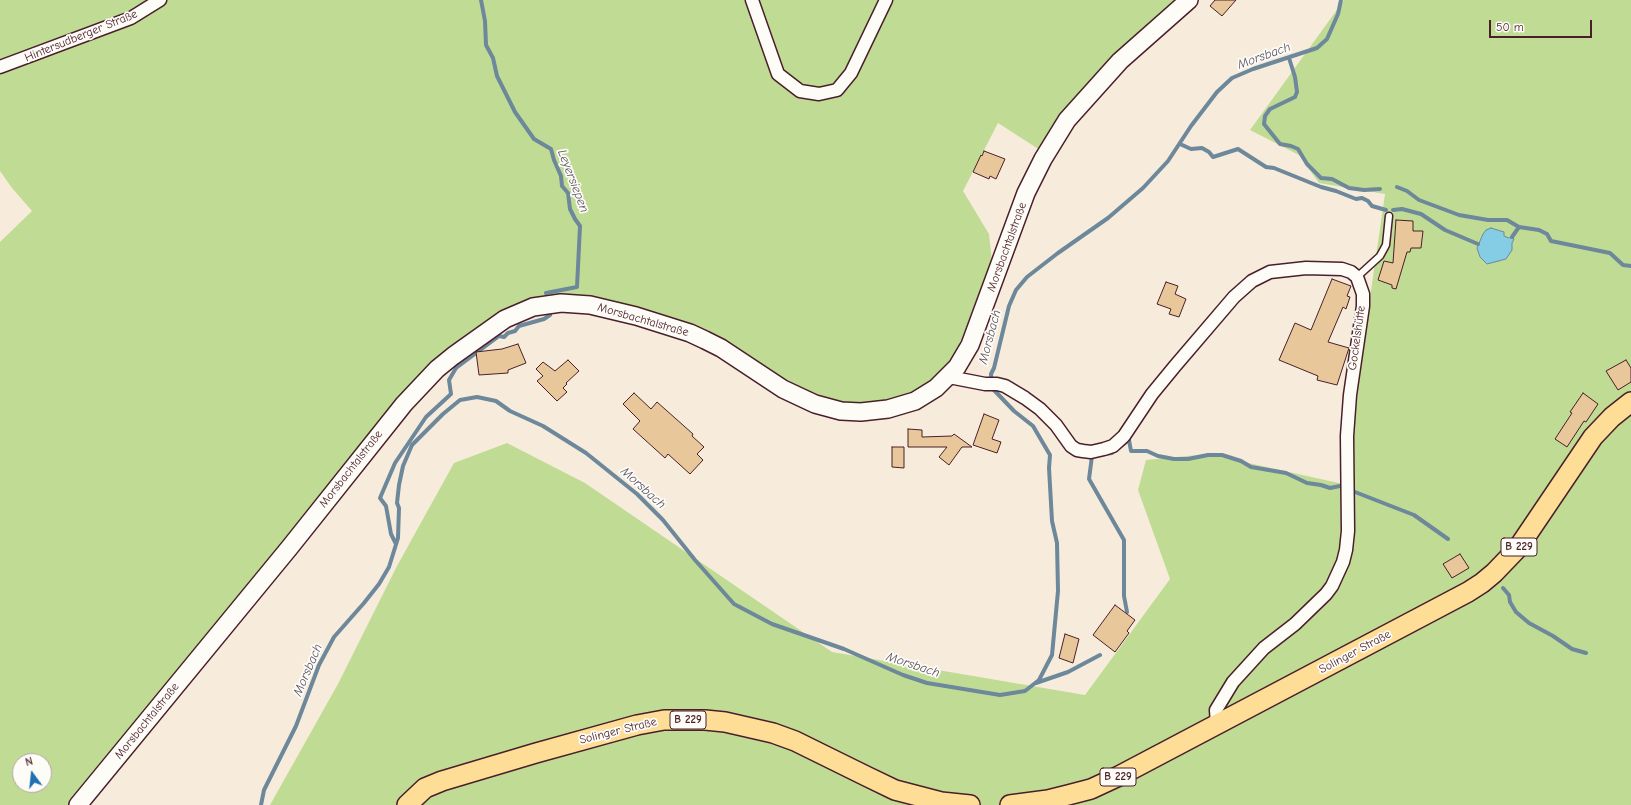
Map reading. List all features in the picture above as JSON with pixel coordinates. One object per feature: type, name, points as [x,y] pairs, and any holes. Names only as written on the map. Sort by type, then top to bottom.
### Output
[{"type":"main road","name":"Morsbachtalstraße","points":[[78,805],[290,547],[404,404],[437,369],[505,318],[533,307],[561,303],[595,306],[636,316],[690,333],[721,348],[787,392],[815,404],[841,411],[875,411],[902,406],[925,395],[948,377],[964,356],[970,345],[1021,206],[1036,173],[1067,120],[1120,61],[1190,0]]},
{"type":"main road","name":"Solinger Straße","points":[[1010,805],[1048,800],[1091,789],[1119,776],[1468,592],[1482,583],[1518,548],[1593,437],[1612,417],[1631,402]]},
{"type":"main road","name":"Solinger Straße","points":[[407,805],[425,788],[442,781],[567,744],[637,725],[664,720],[705,720],[725,722],[773,733],[795,741],[896,790],[940,802],[970,805]]},
{"type":"street","name":"Hintersudberger Straße","points":[[0,68],[131,18],[160,0]]},
{"type":"street","points":[[752,0],[778,74],[800,91],[819,94],[836,90],[851,73],[886,0]]},
{"type":"street","points":[[1171,16],[1177,0]]},
{"type":"street","points":[[948,377],[1005,386],[1014,390],[1040,409],[1056,425],[1071,446],[1077,450],[1091,452],[1104,449],[1113,446],[1124,436],[1152,394],[1175,366],[1234,297],[1252,281],[1270,272],[1306,268],[1342,269],[1351,272],[1357,277]]},
{"type":"street","name":"Gockelshütte","points":[[1218,724],[1216,710],[1233,682],[1264,648],[1295,624],[1326,594],[1332,586],[1343,562],[1348,530],[1347,436],[1350,395],[1363,306],[1363,294],[1357,277]]},
{"type":"lane","points":[[1357,277],[1380,256],[1386,245],[1389,216]]},
{"type":"green space","points":[[0,0],[1180,0],[1043,152],[998,123],[963,191],[989,234],[993,271],[950,364],[932,385],[908,397],[881,405],[832,402],[759,366],[673,328],[543,299],[451,349],[393,403],[326,495],[87,805],[0,805],[0,242],[32,211],[12,188],[0,171]]},
{"type":"green space","points":[[1344,0],[1631,0],[1631,805],[270,805],[338,684],[397,566],[454,463],[507,443],[585,483],[832,652],[1085,695],[1170,579],[1138,490],[1146,460],[1208,454],[1343,484],[1385,194],[1319,183],[1299,155],[1250,130]],"holes":[[[1504,236],[1514,239],[1487,264],[1480,257],[1477,248]]]},
{"type":"water","points":[[1491,228],[1504,232],[1504,236],[1509,238],[1512,237],[1514,239],[1512,243],[1512,250],[1506,259],[1487,264],[1480,257],[1477,248],[1483,234],[1486,230]]},
{"type":"building","points":[[1215,0],[1236,0],[1222,16],[1210,6]]},
{"type":"building","points":[[984,151],[1005,159],[996,179],[990,176],[989,179],[973,172]]},
{"type":"building","points":[[1396,220],[1413,221],[1413,231],[1423,231],[1421,248],[1411,248],[1410,252],[1407,252],[1396,289],[1392,288],[1392,285],[1378,280],[1384,261],[1393,263]]},
{"type":"building","points":[[1332,279],[1351,286],[1347,296],[1350,297],[1346,309],[1343,307],[1328,342],[1349,348],[1337,385],[1317,380],[1318,376],[1279,360],[1295,323],[1311,330]]},
{"type":"building","points":[[1166,282],[1178,286],[1175,294],[1186,299],[1179,317],[1169,314],[1171,309],[1157,304]]},
{"type":"building","points":[[518,344],[526,363],[508,370],[508,373],[479,375],[476,352],[502,349]]},
{"type":"building","points":[[568,360],[579,371],[566,383],[567,384],[563,388],[567,392],[557,401],[537,381],[543,376],[536,369],[543,362],[555,371]]},
{"type":"building","points":[[1626,360],[1631,368],[1631,382],[1618,390],[1606,371]]},
{"type":"building","points":[[634,393],[651,409],[657,402],[693,434],[692,436],[704,447],[697,454],[703,460],[690,474],[668,454],[665,458],[633,429],[640,421],[623,404]]},
{"type":"building","points":[[1583,393],[1598,404],[1586,422],[1584,421],[1567,447],[1555,439],[1572,413],[1570,412]]},
{"type":"building","points":[[984,414],[999,420],[992,439],[1001,442],[997,453],[973,445]]},
{"type":"building","points":[[908,429],[922,430],[922,437],[952,436],[954,434],[972,447],[962,447],[949,465],[939,457],[947,447],[908,447]]},
{"type":"building","points":[[892,447],[904,447],[904,468],[892,467]]},
{"type":"building","points":[[1460,554],[1469,568],[1452,578],[1443,564]]},
{"type":"building","points":[[1115,605],[1135,620],[1127,631],[1129,633],[1115,652],[1093,635]]},
{"type":"building","points":[[1065,634],[1079,639],[1073,663],[1059,658]]},
{"type":"waterway","name":"Leyersiepen","points":[[481,0],[485,21],[486,45],[493,58],[497,76],[515,112],[534,139],[551,149],[561,176],[562,186],[568,193],[570,209],[580,226],[577,287],[546,293]]},
{"type":"waterway","name":"Morsbach","points":[[261,805],[264,790],[296,726],[319,665],[334,637],[379,584],[389,567],[398,538],[399,508],[397,503],[399,485],[403,466],[412,445],[443,414],[460,400],[477,397],[496,401],[510,411],[543,426],[586,453],[637,494],[663,520],[695,560],[734,604],[772,624],[844,649],[903,675],[927,683],[1000,695],[1025,691],[1039,680],[1052,655],[1058,591],[1057,543],[1052,521],[1049,468],[1050,455],[1033,426],[1014,411],[992,388],[991,374],[994,368],[1009,306],[1016,290],[1027,277],[1108,218],[1143,188],[1168,161],[1191,126],[1217,92],[1232,78],[1253,69],[1317,48],[1327,39],[1338,14],[1341,0]]},
{"type":"waterway","points":[[1289,58],[1295,77],[1297,92],[1295,97],[1270,109],[1265,116],[1264,124],[1280,144],[1298,149],[1307,164],[1321,178],[1332,179],[1349,188],[1364,190],[1380,189]]},
{"type":"waterway","points":[[1180,144],[1191,149],[1202,148],[1209,152],[1213,157],[1238,149],[1266,167],[1274,168],[1356,199],[1362,198],[1368,201],[1372,206],[1386,210]]},
{"type":"waterway","points":[[1397,187],[1407,191],[1419,200],[1459,215],[1488,220],[1507,220],[1519,227],[1539,230],[1547,234],[1551,241],[1610,253],[1623,265],[1631,266]]},
{"type":"waterway","points":[[1393,210],[1402,209],[1421,214],[1445,230],[1478,244]]},
{"type":"waterway","points":[[1512,237],[1519,227]]},
{"type":"waterway","name":"Leyersiepen","points":[[396,544],[391,534],[386,506],[380,498],[395,463],[426,417],[451,394],[449,380],[456,368],[499,336],[504,337],[508,333],[515,331],[519,326],[544,319],[550,315]]},
{"type":"waterway","points":[[1105,454],[1112,453],[1129,440],[1131,451],[1147,451],[1158,456],[1174,459],[1222,455],[1241,461],[1251,467],[1286,473],[1307,483],[1330,488],[1340,486]]},
{"type":"waterway","points":[[1095,456],[1092,456],[1089,479],[1124,540],[1124,596],[1127,612]]},
{"type":"waterway","points":[[1355,492],[1414,515],[1448,539]]},
{"type":"waterway","points":[[1503,588],[1509,595],[1510,602],[1516,612],[1529,623],[1553,636],[1572,649],[1586,653]]},
{"type":"waterway","points":[[1036,683],[1068,672],[1100,655]]}]
